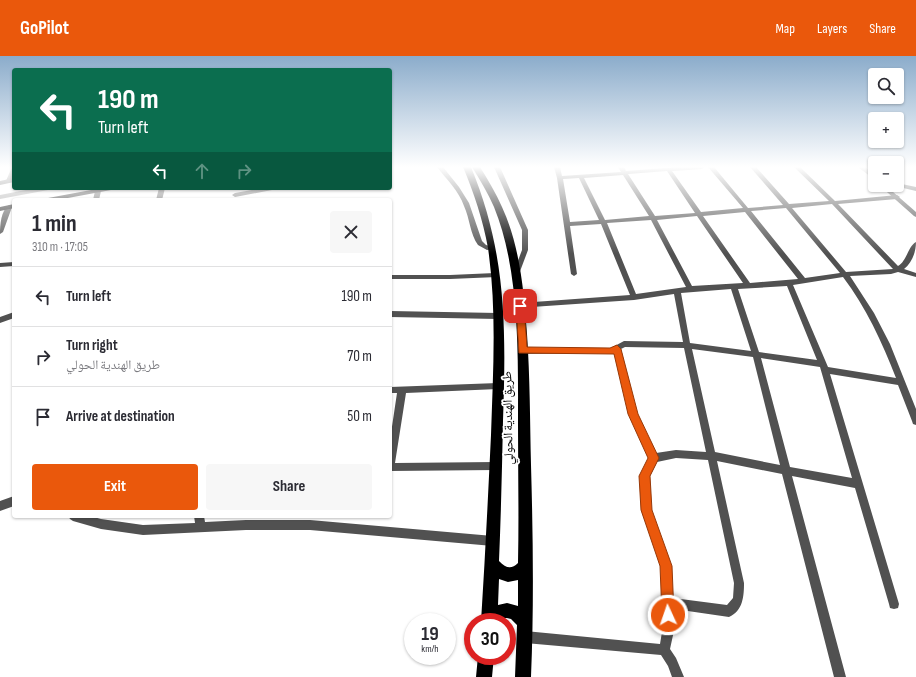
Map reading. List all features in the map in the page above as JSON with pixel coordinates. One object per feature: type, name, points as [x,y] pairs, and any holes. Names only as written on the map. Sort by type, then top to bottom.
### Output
[{"type":"highway","name":"طريق الهندية الحولي","points":[[478,196],[492,248],[496,275],[498,316],[496,466],[489,613]]},
{"type":"highway","name":"طريق الهندية الحولي","points":[[493,196],[501,212],[512,248],[520,306],[524,382],[525,637],[523,677]]},
{"type":"highway","points":[[492,564],[497,571],[504,575],[512,576],[520,573],[525,567]]},
{"type":"highway","points":[[496,613],[502,610],[510,610],[519,614],[525,622]]},
{"type":"highway","points":[[484,677],[485,665]]},
{"type":"main road","points":[[58,198],[68,196]]},
{"type":"main road","points":[[0,209],[11,207]]},
{"type":"street","points":[[462,196],[473,221],[479,242],[485,247],[492,248]]},
{"type":"street","points":[[511,196],[525,230],[525,250],[516,274]]},
{"type":"street","points":[[563,196],[574,274]]},
{"type":"street","points":[[590,196],[603,222],[634,297]]},
{"type":"street","points":[[640,196],[690,289]]},
{"type":"street","points":[[686,196],[748,285]]},
{"type":"street","points":[[735,196],[803,281]]},
{"type":"street","points":[[779,196],[845,274],[862,300],[876,324],[902,382],[916,421]]},
{"type":"street","points":[[827,196],[898,270],[916,275]]},
{"type":"street","points":[[895,196],[916,215]]},
{"type":"street","points":[[568,224],[897,198]]},
{"type":"street","points":[[0,232],[11,207]]},
{"type":"street","points":[[520,306],[634,297],[677,290],[789,283],[845,274],[890,272],[898,270],[905,264],[916,244]]},
{"type":"street","points":[[0,265],[12,264]]},
{"type":"street","points":[[392,277],[496,275]]},
{"type":"street","points":[[789,283],[824,367],[894,604]]},
{"type":"street","points":[[734,287],[756,355],[840,677]]},
{"type":"street","points":[[668,603],[729,611],[738,600],[739,583],[687,345],[677,290]]},
{"type":"street","points":[[392,314],[498,316]]},
{"type":"street","points":[[0,320],[12,316]]},
{"type":"street","points":[[522,350],[612,351],[624,344],[687,345],[756,355],[902,382]]},
{"type":"street","points":[[617,349],[633,414],[654,458]]},
{"type":"street","points":[[392,390],[498,386]]},
{"type":"street","points":[[392,453],[402,390]]},
{"type":"street","points":[[654,458],[676,454],[712,456],[858,484]]},
{"type":"street","points":[[654,458],[645,476],[646,510],[666,566],[669,626],[664,650],[672,662],[678,677]]},
{"type":"street","points":[[392,467],[496,466]]},
{"type":"street","points":[[0,506],[12,502]]},
{"type":"street","points":[[80,518],[101,524],[143,530],[200,527],[310,525],[493,541]]},
{"type":"street","points":[[199,518],[200,527]]},
{"type":"street","points":[[525,637],[664,650]]},
{"type":"waterway","points":[[0,197],[5,196]]},
{"type":"route","points":[[520,306],[522,350],[612,351],[617,349],[633,414],[654,458],[645,476],[646,510],[666,566],[668,615]]}]
